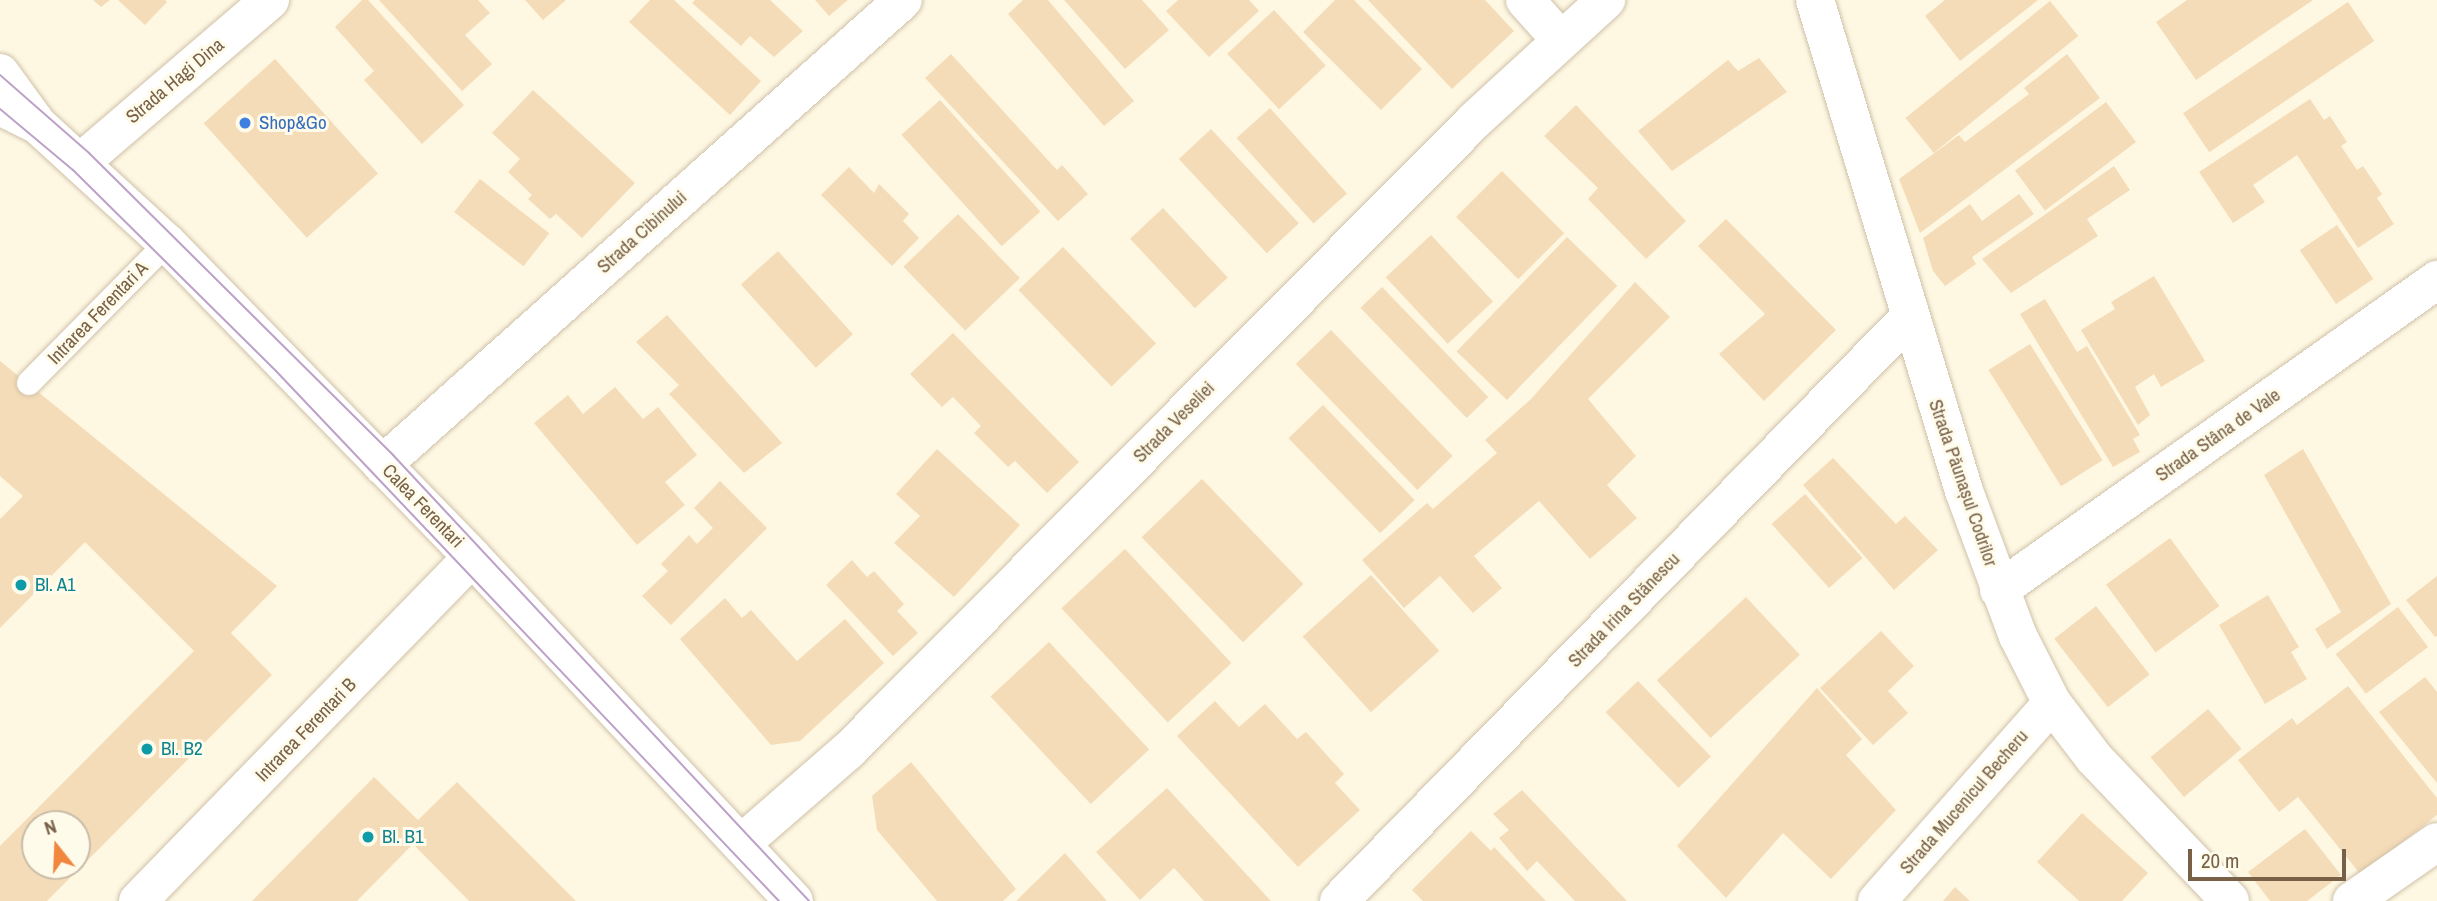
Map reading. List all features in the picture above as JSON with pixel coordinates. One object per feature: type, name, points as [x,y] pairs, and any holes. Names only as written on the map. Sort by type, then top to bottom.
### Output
[{"type":"street","name":"Strada Hagi Dina","points":[[81,162],[270,0]]},
{"type":"street","name":"Strada Cibinului","points":[[382,465],[903,0]]},
{"type":"street","points":[[1525,0],[1560,39]]},
{"type":"street","name":"Strada Veseliei","points":[[742,843],[850,749],[1560,39],[1606,0]]},
{"type":"street","name":"Strada Păunașul Codrilor","points":[[1815,0],[1909,318],[1999,590],[2052,703],[2094,758],[2230,901]]},
{"type":"street","name":"Calea Ferentari","points":[[0,73],[38,125],[167,243],[472,557],[742,843],[781,896]]},
{"type":"street","name":"Calea Ferentari","points":[[0,106],[38,125]]},
{"type":"street","name":"Strada Stâna de Vale","points":[[1999,590],[2437,280]]},
{"type":"street","name":"Strada Irina Stănescu","points":[[1339,901],[1909,318]]},
{"type":"street","name":"Intrarea Ferentari B","points":[[138,901],[472,557]]},
{"type":"street","name":"Strada Mucenicul Becheru","points":[[1877,901],[2052,703]]},
{"type":"street","points":[[2353,901],[2437,842]]},
{"type":"lane","name":"Intrarea Ferentari A","points":[[29,383],[167,243]]},
{"type":"building","points":[[93,0],[110,0],[101,7]]},
{"type":"building","points":[[118,0],[165,0],[167,2],[145,25]]},
{"type":"building","points":[[362,0],[368,0],[464,105],[422,144],[364,80],[374,71],[335,27]]},
{"type":"building","points":[[379,0],[478,0],[490,13],[465,35],[492,64],[462,91]]},
{"type":"building","points":[[525,0],[566,0],[543,20]]},
{"type":"building","points":[[650,0],[674,0],[761,81],[730,115],[629,22]]},
{"type":"building","points":[[695,0],[770,0],[803,31],[774,57],[750,36],[741,46],[692,3]]},
{"type":"building","points":[[815,0],[848,0],[829,16]]},
{"type":"building","points":[[1023,0],[1048,0],[1134,101],[1104,126],[1008,14]]},
{"type":"building","points":[[1064,0],[1142,0],[1169,30],[1125,69]]},
{"type":"building","points":[[1178,0],[1249,0],[1259,11],[1209,57],[1166,11]]},
{"type":"building","points":[[1335,0],[1354,0],[1422,69],[1381,110],[1303,32]]},
{"type":"building","points":[[1368,0],[1485,0],[1514,31],[1452,89]]},
{"type":"building","points":[[1945,0],[2038,0],[1960,61],[1925,16]]},
{"type":"building","points":[[2187,0],[2313,0],[2196,80],[2156,22]]},
{"type":"building","points":[[2050,1],[2078,36],[1934,153],[1905,118]]},
{"type":"building","points":[[2348,2],[2374,41],[2209,152],[2183,113]]},
{"type":"building","points":[[1274,10],[1326,66],[1279,109],[1227,54]]},
{"type":"building","points":[[951,54],[1057,170],[1062,165],[1088,194],[1058,221],[925,78]]},
{"type":"building","points":[[2067,54],[2100,98],[1920,233],[1899,179],[1959,135],[1965,142],[2029,94],[2024,88]]},
{"type":"building","points":[[1759,58],[1787,92],[1672,171],[1638,131],[1728,60],[1738,71]]},
{"type":"building","points":[[275,59],[378,173],[307,238],[204,123]]},
{"type":"building","points":[[533,90],[635,183],[582,238],[556,214],[550,219],[528,199],[532,195],[508,172],[520,159],[492,133]]},
{"type":"building","points":[[2310,99],[2324,120],[2330,116],[2347,142],[2341,146],[2357,170],[2363,166],[2382,194],[2377,198],[2394,224],[2358,248],[2297,155],[2253,185],[2265,202],[2233,223],[2199,172]]},
{"type":"building","points":[[940,100],[1040,211],[1002,246],[901,135]]},
{"type":"building","points":[[2106,102],[2136,142],[2045,211],[2015,171]]},
{"type":"building","points":[[1576,105],[1686,221],[1646,259],[1588,199],[1598,188],[1544,136]]},
{"type":"building","points":[[1270,108],[1347,193],[1314,224],[1237,138]]},
{"type":"building","points":[[1211,129],[1299,223],[1267,253],[1179,159]]},
{"type":"building","points":[[2114,166],[2130,190],[2087,219],[2098,236],[2011,293],[1982,259]]},
{"type":"building","points":[[849,167],[874,193],[879,184],[909,214],[903,221],[919,238],[892,266],[821,195]]},
{"type":"building","points":[[1502,171],[1564,233],[1518,279],[1456,217]]},
{"type":"building","points":[[480,179],[549,233],[523,266],[454,212]]},
{"type":"building","points":[[2019,194],[2034,214],[1972,257],[1976,264],[1945,286],[1933,271],[1923,238],[1970,204],[1982,221]]},
{"type":"building","points":[[1163,208],[1228,277],[1195,308],[1130,239]]},
{"type":"building","points":[[958,214],[1020,278],[965,331],[903,267]]},
{"type":"building","points":[[1726,219],[1836,330],[1764,401],[1719,354],[1765,314],[1698,246]]},
{"type":"building","points":[[2337,225],[2373,279],[2336,304],[2300,250]]},
{"type":"building","points":[[1431,235],[1493,302],[1448,344],[1386,277]]},
{"type":"building","points":[[1567,237],[1617,286],[1507,400],[1457,351]]},
{"type":"building","points":[[1063,247],[1156,343],[1111,386],[1018,290]]},
{"type":"building","points":[[778,251],[853,334],[816,368],[741,284]]},
{"type":"building","points":[[2154,276],[2205,361],[2161,387],[2154,374],[2135,387],[2150,415],[2138,425],[2081,330],[2115,309],[2111,302]]},
{"type":"building","points":[[1635,282],[1670,317],[1588,399],[1636,456],[1607,485],[1637,518],[1590,559],[1539,501],[1474,556],[1502,588],[1473,613],[1440,576],[1404,608],[1362,560],[1427,503],[1433,509],[1497,453],[1485,440],[1531,399]]},
{"type":"building","points":[[1382,287],[1488,397],[1467,418],[1360,308]]},
{"type":"building","points":[[2045,299],[2077,352],[2087,346],[2140,435],[2133,439],[2140,452],[2113,467],[2020,314]]},
{"type":"building","points":[[667,315],[782,443],[744,473],[669,394],[679,385],[636,342]]},
{"type":"building","points":[[1331,330],[1453,456],[1417,490],[1296,364]]},
{"type":"building","points":[[953,333],[1079,462],[1047,493],[1015,461],[1008,467],[974,433],[981,426],[953,397],[942,407],[910,374]]},
{"type":"building","points":[[2030,344],[2103,460],[2061,486],[1988,370]]},
{"type":"building","points":[[0,361],[277,586],[231,633],[272,675],[91,857],[91,810],[36,810],[194,651],[85,542],[0,628],[0,519],[23,496],[0,476]]},
{"type":"building","points":[[615,387],[643,419],[658,407],[697,455],[665,482],[685,505],[637,545],[534,423],[568,395],[583,414]]},
{"type":"building","points":[[1323,405],[1415,500],[1380,533],[1288,438]]},
{"type":"building","points":[[937,449],[1020,525],[954,597],[894,543],[920,516],[896,494]]},
{"type":"building","points":[[2303,449],[2391,604],[2327,649],[2315,629],[2341,612],[2264,475]]},
{"type":"building","points":[[1833,458],[1896,524],[1905,516],[1938,550],[1894,590],[1803,485]]},
{"type":"building","points":[[1202,479],[1303,584],[1243,642],[1142,537]]},
{"type":"building","points":[[720,481],[767,528],[671,625],[642,596],[668,571],[661,564],[689,535],[697,544],[713,528],[694,508]]},
{"type":"building","points":[[1805,494],[1863,558],[1829,588],[1772,524]]},
{"type":"building","points":[[2170,538],[2219,606],[2155,652],[2106,584]]},
{"type":"building","points":[[1125,549],[1231,663],[1168,722],[1061,608]]},
{"type":"building","points":[[852,560],[867,577],[874,571],[904,604],[897,611],[918,633],[893,656],[826,585]]},
{"type":"building","points":[[1371,575],[1439,651],[1371,712],[1303,637]]},
{"type":"building","points":[[2437,576],[2437,636],[2435,637],[2406,600]]},
{"type":"building","points":[[2268,595],[2299,647],[2291,652],[2307,679],[2265,704],[2219,625]]},
{"type":"building","points":[[1746,597],[1800,655],[1711,738],[1657,680]]},
{"type":"building","points":[[725,598],[742,618],[751,610],[797,661],[845,619],[884,663],[800,741],[771,745],[680,639]]},
{"type":"building","points":[[2096,606],[2150,675],[2108,707],[2054,639]]},
{"type":"building","points":[[2398,607],[2428,647],[2366,694],[2336,654]]},
{"type":"building","points":[[1881,631],[1914,666],[1888,691],[1908,713],[1873,745],[1820,688]]},
{"type":"building","points":[[1049,642],[1149,750],[1091,804],[990,697]]},
{"type":"building","points":[[2425,677],[2437,692],[2437,783],[2379,712]]},
{"type":"building","points":[[1638,681],[1711,757],[1679,788],[1606,712]]},
{"type":"building","points":[[2348,686],[2437,798],[2437,815],[2361,875],[2298,797],[2279,812],[2238,760],[2292,718],[2297,725]]},
{"type":"building","points":[[1817,688],[1862,739],[1846,755],[1896,810],[1831,879],[1783,833],[1726,898],[1677,846]]},
{"type":"building","points":[[1215,701],[1239,727],[1265,704],[1297,739],[1306,732],[1344,774],[1335,783],[1360,810],[1298,867],[1177,736]]},
{"type":"building","points":[[2208,709],[2241,749],[2184,797],[2151,757]]},
{"type":"building","points":[[911,762],[1016,889],[1003,901],[937,901],[877,830],[872,796]]},
{"type":"building","points":[[374,777],[418,820],[457,782],[576,901],[469,901],[413,844],[357,901],[252,901]]},
{"type":"building","points":[[1167,788],[1271,901],[1204,901],[1174,868],[1140,900],[1096,852]]},
{"type":"building","points":[[1522,790],[1627,901],[1575,901],[1537,861],[1527,871],[1499,838],[1509,830],[1493,814]]},
{"type":"building","points":[[2082,813],[2148,873],[2122,901],[2079,901],[2037,862]]},
{"type":"building","points":[[21,825],[21,880],[68,880],[47,901],[0,901],[0,846]]},
{"type":"building","points":[[2305,829],[2341,875],[2307,901],[2270,901],[2248,872]]},
{"type":"building","points":[[1471,831],[1491,851],[1494,847],[1546,901],[1423,901],[1412,890]]},
{"type":"building","points":[[1065,853],[1107,901],[1016,901]]},
{"type":"building","points":[[1955,887],[1970,901],[1943,901]]},
{"type":"tram line","points":[[0,75],[89,153],[393,455],[809,901]]},
{"type":"tram line","points":[[0,109],[73,170],[276,371],[779,901]]},
{"type":"place","name":"Shop&Go","points":[[245,123]]},
{"type":"place","name":"Bl. A1","points":[[21,585]]},
{"type":"place","name":"Bl. B2","points":[[147,749]]},
{"type":"place","name":"Bl. B1","points":[[368,837]]}]
